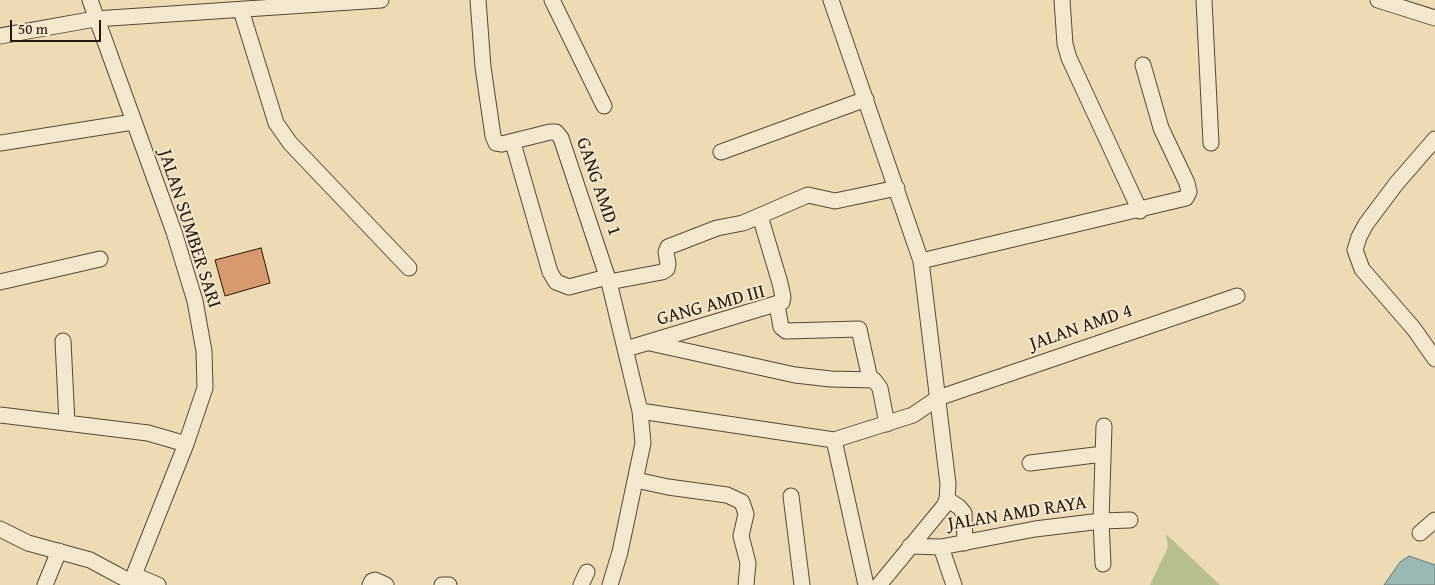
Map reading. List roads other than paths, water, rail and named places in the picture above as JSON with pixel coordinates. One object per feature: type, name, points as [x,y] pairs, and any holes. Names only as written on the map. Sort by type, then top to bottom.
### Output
[{"type":"street","name":"JALAN SUMBER SARI","points":[[90,0],[95,19],[174,232],[195,301],[204,352],[205,388],[186,444],[132,581]]},
{"type":"street","points":[[0,36],[95,19],[241,10],[269,4],[381,0]]},
{"type":"street","points":[[478,0],[483,67],[493,136],[496,143],[513,143],[550,272],[556,282],[568,287],[608,279],[662,272],[667,270],[668,247],[717,228],[744,223],[808,195],[835,201],[896,188]]},
{"type":"street","points":[[552,0],[604,106]]},
{"type":"street","points":[[831,0],[922,261],[948,484],[947,499],[936,516],[879,585]]},
{"type":"street","points":[[1062,0],[1065,44],[1069,58],[1140,211]]},
{"type":"street","points":[[1204,0],[1211,142]]},
{"type":"street","points":[[1378,0],[1435,18]]},
{"type":"street","points":[[241,10],[276,122],[290,143],[409,268]]},
{"type":"street","points":[[922,261],[1180,202],[1186,198],[1189,192],[1187,183],[1162,128],[1143,65]]},
{"type":"street","points":[[721,152],[866,99]]},
{"type":"street","points":[[0,143],[133,122]]},
{"type":"street","name":"GANG AMD 1","points":[[513,143],[550,132],[556,132],[561,138],[608,279],[640,411],[643,444],[620,552],[610,585]]},
{"type":"street","points":[[1435,139],[1396,184],[1366,224],[1359,236],[1355,250],[1362,269],[1414,329],[1435,359]]},
{"type":"street","points":[[760,216],[784,297],[782,302],[777,305]]},
{"type":"street","points":[[0,282],[100,259]]},
{"type":"street","name":"JALAN AMD 4","points":[[938,398],[1237,296]]},
{"type":"street","name":"GANG AMD III","points":[[626,349],[777,305],[781,327],[786,331],[859,329],[870,380]]},
{"type":"street","points":[[63,341],[67,423]]},
{"type":"street","points":[[650,343],[795,375],[877,382],[880,388],[887,424]]},
{"type":"street","points":[[640,411],[834,440],[920,412],[938,398]]},
{"type":"street","points":[[0,415],[148,433],[186,444]]},
{"type":"street","points":[[1103,564],[1101,521],[1104,426]]},
{"type":"street","points":[[834,440],[866,585]]},
{"type":"street","points":[[1030,463],[1103,454]]},
{"type":"street","points":[[636,480],[668,487],[727,495],[742,502],[746,514],[741,536],[748,563],[746,585]]},
{"type":"street","points":[[792,496],[802,585]]},
{"type":"street","points":[[947,499],[960,507],[964,513],[965,543]]},
{"type":"street","name":"JALAN AMD RAYA","points":[[910,546],[941,547],[1035,529],[1101,521],[1130,520]]},
{"type":"street","points":[[0,529],[28,543],[90,560],[132,581],[158,585]]},
{"type":"street","points":[[941,547],[954,585]]},
{"type":"street","points":[[45,585],[59,551]]},
{"type":"street","points":[[370,585],[375,580],[386,585]]},
{"type":"street","points":[[442,585],[449,585]]},
{"type":"water","points":[[1409,556],[1435,565],[1435,585],[1384,585],[1400,562]]}]
